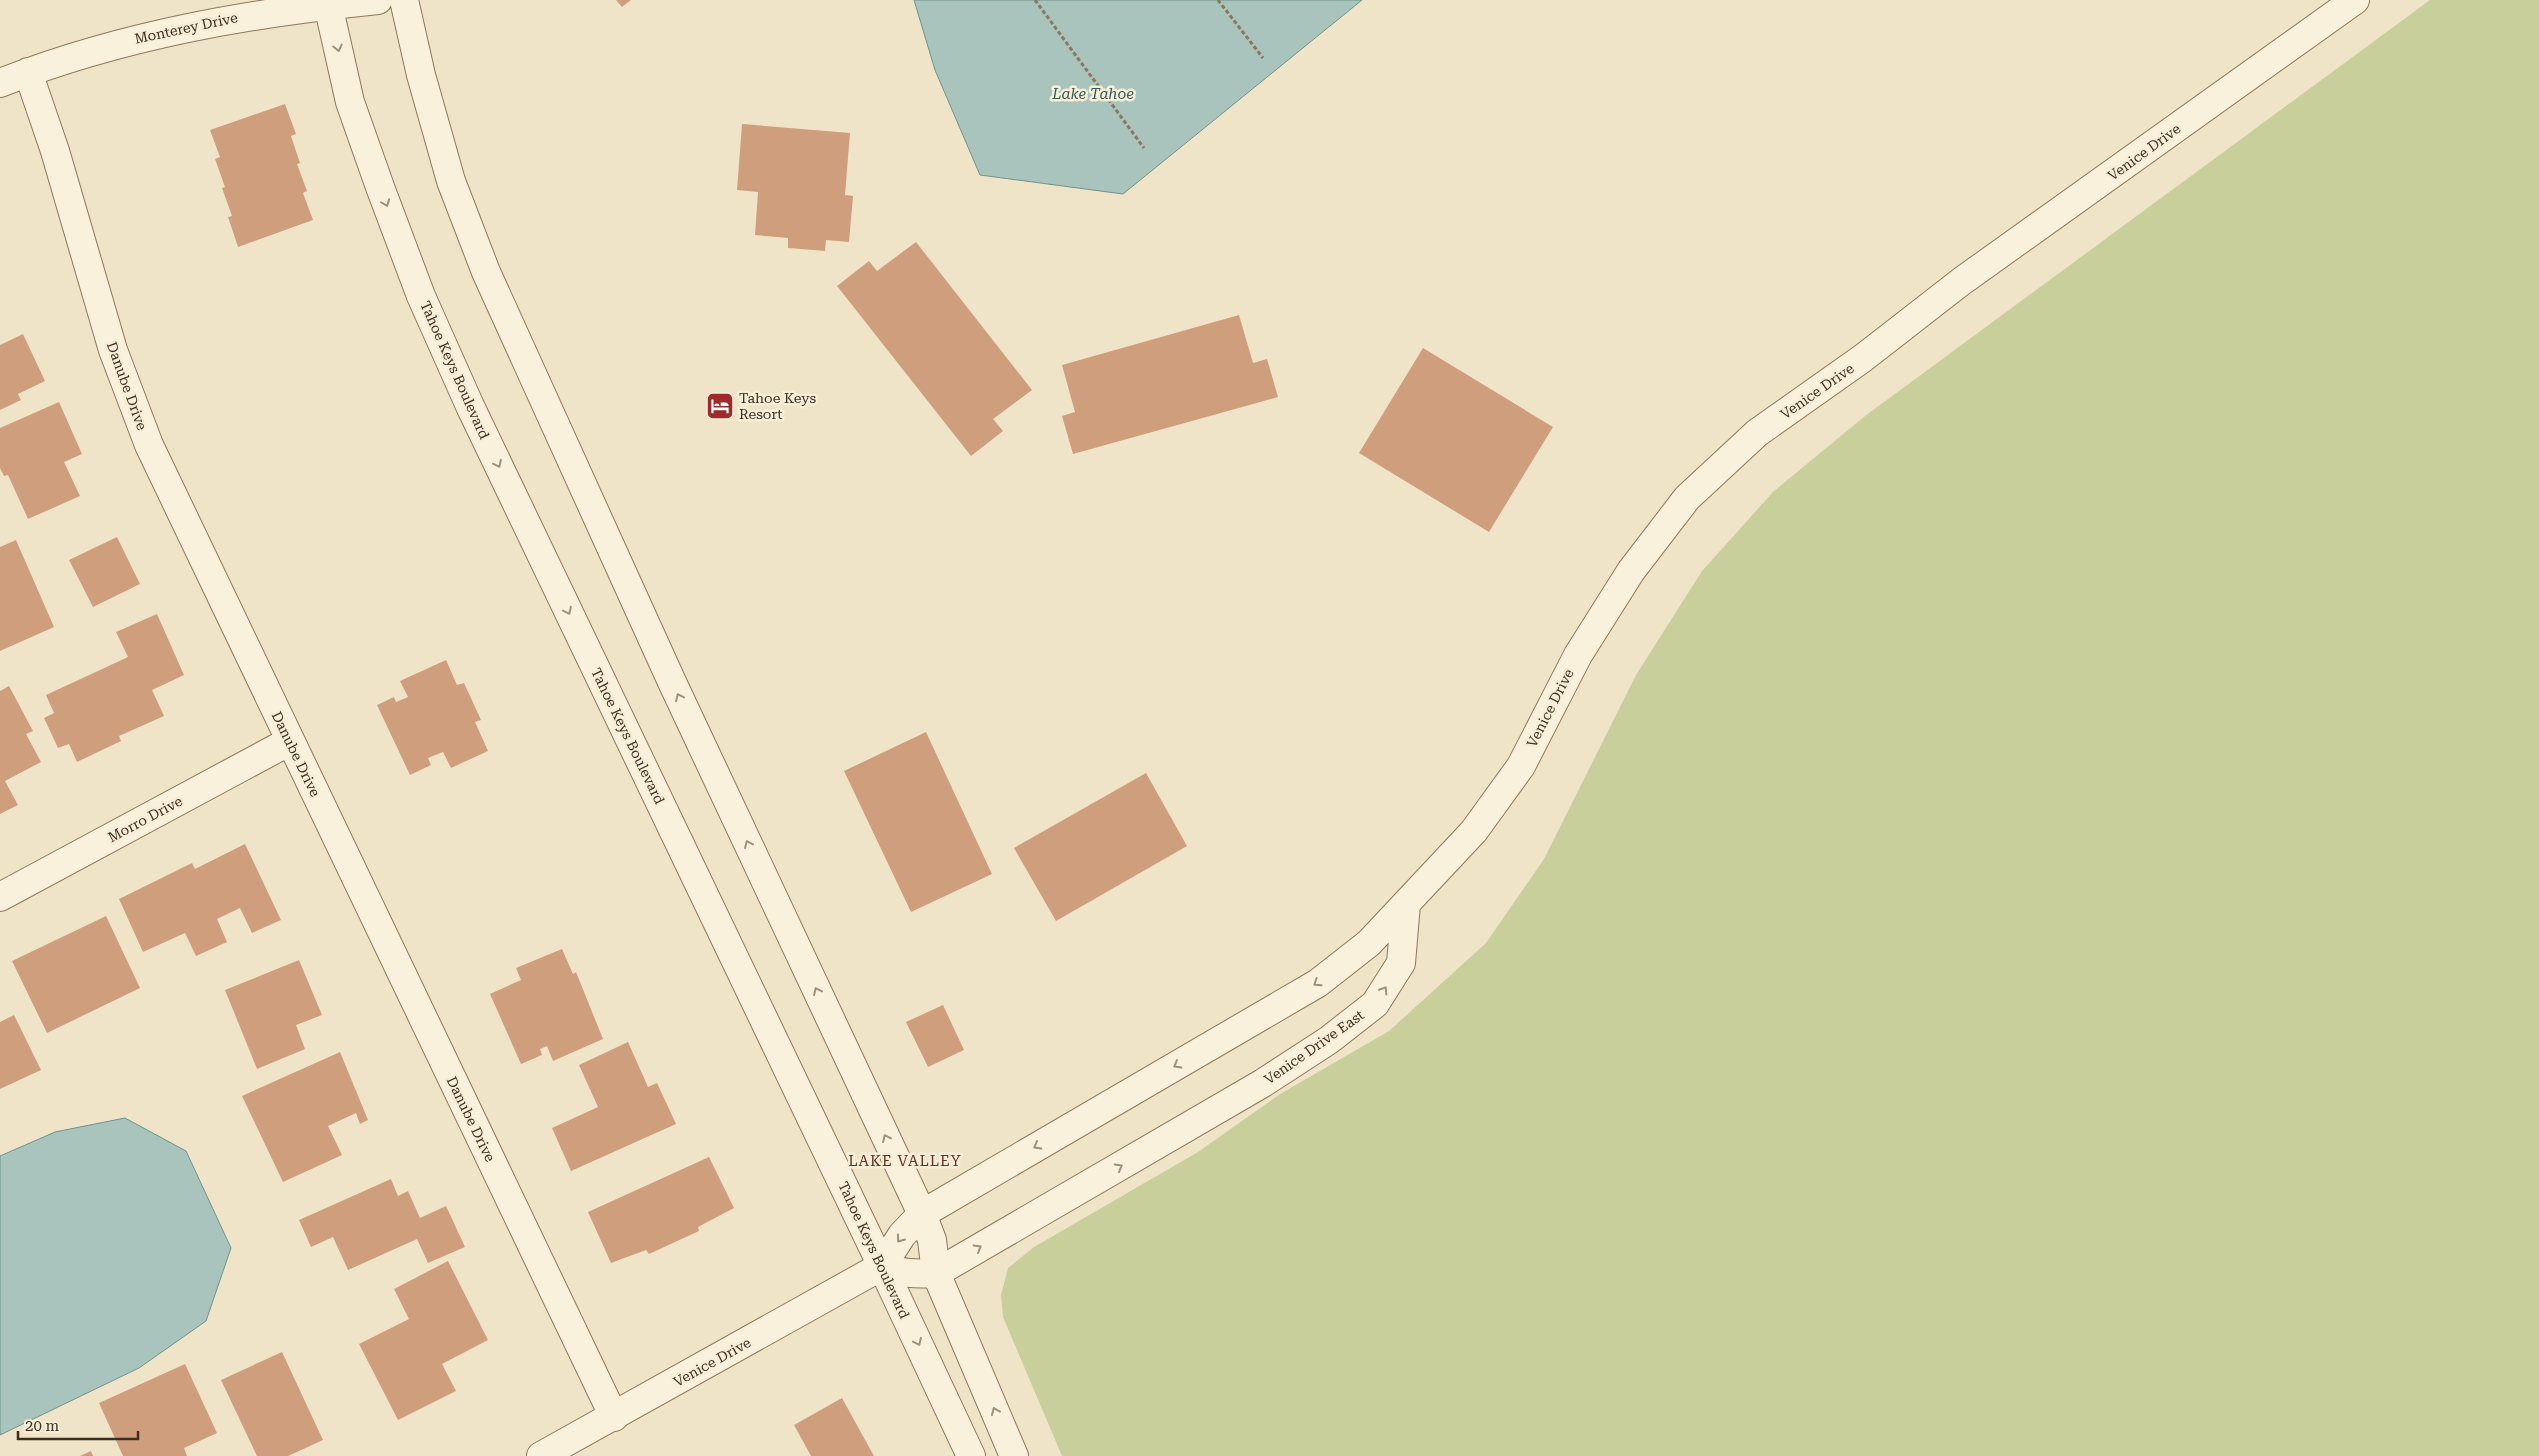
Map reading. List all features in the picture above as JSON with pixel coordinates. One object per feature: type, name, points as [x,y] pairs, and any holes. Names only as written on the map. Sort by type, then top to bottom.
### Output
[{"type":"street","name":"Monterey Drive","points":[[0,83],[28,72],[135,39],[234,18],[328,2],[378,0]]},
{"type":"street","points":[[404,0],[421,75],[451,181],[486,272],[672,682],[922,1214],[932,1240],[936,1273],[1014,1456]]},
{"type":"street","name":"Venice Drive","points":[[1406,904],[1474,831],[1521,766],[1578,655],[1631,570],[1688,498],[1757,433],[1863,358],[1962,281],[2355,0]]},
{"type":"street","name":"Tahoe Keys Boulevard","points":[[328,2],[350,102],[380,187],[436,330],[470,406],[971,1456]]},
{"type":"street","name":"Danube Drive","points":[[28,72],[55,152],[113,350],[149,445],[614,1417]]},
{"type":"street","name":"Morro Drive","points":[[0,897],[290,741]]},
{"type":"street","points":[[882,1266],[902,1235],[922,1214],[1318,983],[1369,943],[1406,904]]},
{"type":"street","name":"Venice Drive East","points":[[882,1266],[893,1271],[916,1274],[936,1273],[1263,1083],[1328,1040],[1375,1004],[1401,963],[1406,904]]},
{"type":"street","name":"Venice Drive","points":[[541,1456],[882,1266]]},
{"type":"path","points":[[1035,0],[1144,148]]},
{"type":"path","points":[[1218,0],[1263,58]]},
{"type":"green space","points":[[2430,0],[2539,0],[2539,1456],[1062,1456],[1003,1317],[1001,1295],[1008,1268],[1034,1247],[1198,1152],[1280,1094],[1389,1031],[1486,943],[1544,859],[1636,675],[1702,571],[1773,492],[1865,416]]},
{"type":"water","name":"Lake Tahoe","points":[[914,0],[1362,0],[1123,194],[980,175],[935,70]]},
{"type":"water","points":[[125,1118],[186,1151],[231,1248],[206,1321],[139,1368],[0,1435],[0,1156],[55,1132]]},
{"type":"building","points":[[616,0],[631,0],[622,7]]},
{"type":"building","points":[[285,104],[296,134],[291,136],[300,163],[297,164],[307,191],[303,193],[313,220],[238,247],[228,217],[232,216],[222,188],[225,187],[215,159],[220,157],[210,130]]},
{"type":"building","points":[[742,124],[850,133],[845,195],[853,196],[849,242],[826,240],[825,251],[788,248],[788,238],[755,235],[758,192],[737,190]]},
{"type":"building","points":[[916,242],[1032,390],[993,419],[1003,431],[971,456],[837,286],[869,261],[877,271]]},
{"type":"building","points":[[1239,315],[1253,363],[1267,359],[1278,397],[1073,454],[1062,416],[1075,412],[1062,365]]},
{"type":"building","points":[[23,334],[45,381],[18,394],[21,400],[0,410],[0,345]]},
{"type":"building","points":[[1423,348],[1553,427],[1489,532],[1359,453]]},
{"type":"building","points":[[59,402],[82,454],[64,462],[80,496],[28,519],[8,475],[4,476],[0,468],[0,428]]},
{"type":"building","points":[[117,537],[140,584],[93,607],[69,560]]},
{"type":"building","points":[[16,540],[54,627],[0,651],[0,547]]},
{"type":"building","points":[[157,614],[184,675],[152,690],[164,716],[119,736],[121,741],[77,762],[69,744],[58,748],[44,718],[54,713],[46,695],[128,657],[116,632]]},
{"type":"building","points":[[446,660],[457,685],[464,683],[481,720],[475,722],[488,751],[451,768],[443,752],[428,758],[431,765],[410,775],[377,705],[394,697],[396,702],[408,697],[400,681]]},
{"type":"building","points":[[9,686],[33,731],[26,734],[41,762],[5,781],[18,805],[0,814],[0,691]]},
{"type":"building","points":[[926,732],[992,874],[911,912],[844,771]]},
{"type":"building","points":[[1146,773],[1187,846],[1056,921],[1014,848]]},
{"type":"building","points":[[245,844],[281,920],[252,933],[240,908],[217,919],[227,942],[196,956],[185,933],[143,952],[119,899],[192,863],[195,869]]},
{"type":"building","points":[[106,916],[140,988],[47,1033],[12,961]]},
{"type":"building","points":[[562,949],[573,974],[576,972],[603,1039],[553,1061],[547,1046],[540,1049],[542,1055],[521,1064],[490,994],[521,980],[516,968]]},
{"type":"building","points":[[299,960],[322,1015],[296,1025],[305,1049],[257,1069],[225,990]]},
{"type":"building","points":[[943,1005],[964,1050],[928,1067],[906,1022]]},
{"type":"building","points":[[14,1015],[41,1070],[0,1089],[0,1022]]},
{"type":"building","points":[[628,1042],[648,1087],[657,1083],[676,1124],[571,1171],[552,1128],[598,1107],[579,1065]]},
{"type":"building","points":[[340,1052],[368,1120],[360,1124],[356,1113],[328,1126],[342,1155],[283,1182],[242,1096]]},
{"type":"building","points":[[709,1157],[734,1208],[698,1227],[699,1231],[649,1254],[646,1250],[611,1263],[588,1212]]},
{"type":"building","points":[[391,1179],[398,1196],[408,1191],[420,1218],[446,1206],[465,1247],[428,1263],[417,1239],[348,1270],[333,1237],[311,1247],[299,1220]]},
{"type":"building","points":[[448,1261],[488,1340],[442,1364],[456,1391],[398,1420],[359,1344],[409,1319],[394,1289]]},
{"type":"building","points":[[282,1352],[323,1440],[288,1456],[257,1456],[221,1380]]},
{"type":"building","points":[[185,1364],[217,1433],[184,1448],[187,1456],[123,1456],[99,1403]]},
{"type":"building","points":[[842,1398],[874,1456],[811,1456],[794,1425]]},
{"type":"building","points":[[91,1451],[93,1456],[80,1456]]},
{"type":"place","name":"Tahoe Keys Resort","points":[[720,406]]},
{"type":"district","name":"LAKE VALLEY","points":[[905,1161]]}]
